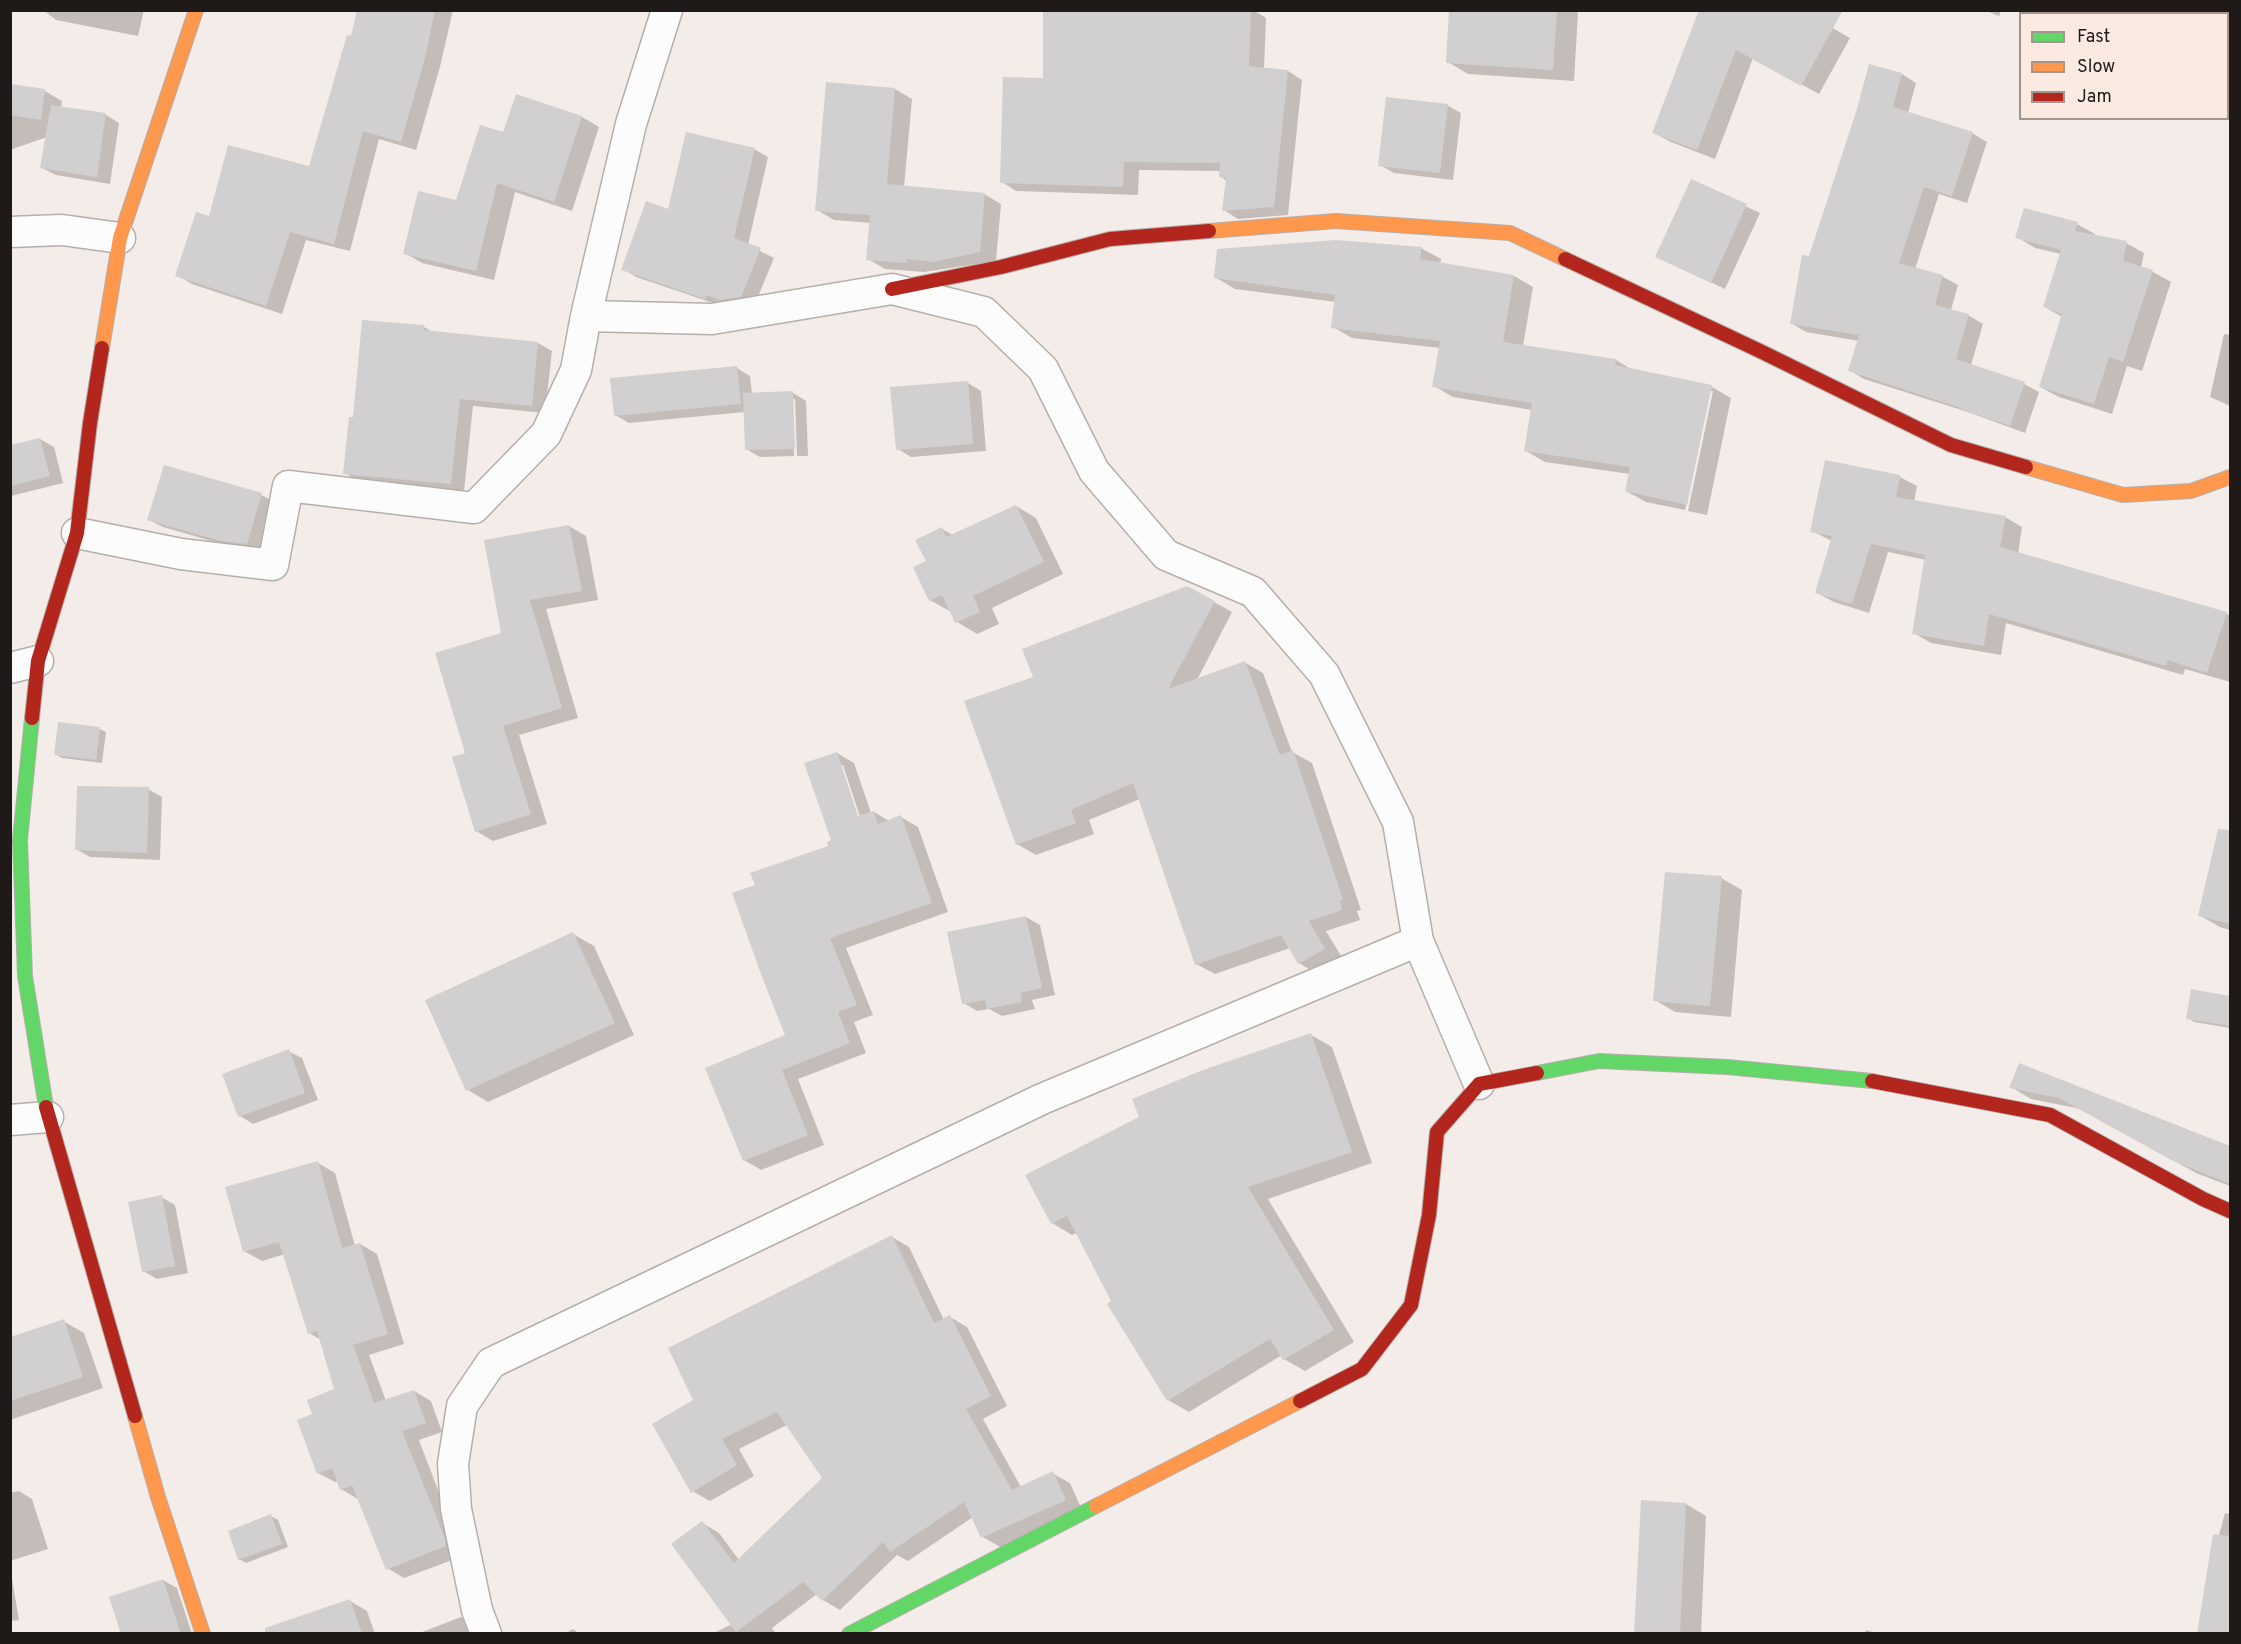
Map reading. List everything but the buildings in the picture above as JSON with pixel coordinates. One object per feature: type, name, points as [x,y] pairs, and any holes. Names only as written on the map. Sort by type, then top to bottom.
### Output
[{"type":"street","points":[[196,10],[120,238],[90,423],[77,533],[24,664],[20,840],[25,976],[48,1117],[158,1497],[203,1634]]},
{"type":"street","points":[[77,533],[181,554],[273,565],[288,486],[474,508],[546,434],[576,370],[586,316],[631,124],[668,10]]},
{"type":"street","points":[[586,316],[712,319],[892,289],[1001,267],[1110,238],[1336,220],[1509,233],[1771,356],[1951,445],[2123,495],[2191,492],[2230,477]]},
{"type":"street","points":[[10,232],[62,230],[120,238]]},
{"type":"street","points":[[892,289],[984,312],[1043,369],[1094,471],[1166,555],[1253,592],[1324,674],[1398,822],[1418,941],[1479,1084]]},
{"type":"street","points":[[486,1634],[477,1610],[456,1509],[453,1464],[462,1406],[491,1363],[1042,1099],[1418,941]]},
{"type":"street","points":[[849,1634],[1362,1369],[1411,1305],[1429,1215],[1437,1132],[1479,1084],[1599,1060],[1727,1067],[1887,1083],[2050,1115],[2203,1199],[2230,1211]]},
{"type":"street","points":[[10,1120],[48,1117]]},
{"type":"traffic: fast","points":[[32,718],[20,840],[25,976],[46,1107]]},
{"type":"traffic: fast","points":[[1537,1073],[1599,1061],[1727,1067],[1872,1081]]},
{"type":"traffic: fast","points":[[849,1634],[1096,1506]]},
{"type":"traffic: slow","points":[[102,348],[120,238],[196,10]]},
{"type":"traffic: slow","points":[[1209,231],[1336,221],[1510,233],[1565,259]]},
{"type":"traffic: slow","points":[[2026,467],[2123,495],[2191,491],[2230,477]]},
{"type":"traffic: slow","points":[[1096,1506],[1300,1401]]},
{"type":"traffic: slow","points":[[135,1416],[158,1497],[203,1634]]},
{"type":"traffic: jam","points":[[892,289],[1001,267],[1110,239],[1209,231]]},
{"type":"traffic: jam","points":[[1565,259],[1951,445],[2026,467]]},
{"type":"traffic: jam","points":[[32,718],[38,661],[77,533],[90,423],[102,348]]},
{"type":"traffic: jam","points":[[1300,1401],[1362,1369],[1411,1305],[1429,1215],[1437,1132],[1479,1084],[1537,1073]]},
{"type":"traffic: jam","points":[[1872,1081],[2050,1115],[2203,1199],[2230,1211]]},
{"type":"traffic: jam","points":[[46,1107],[135,1416]]}]
